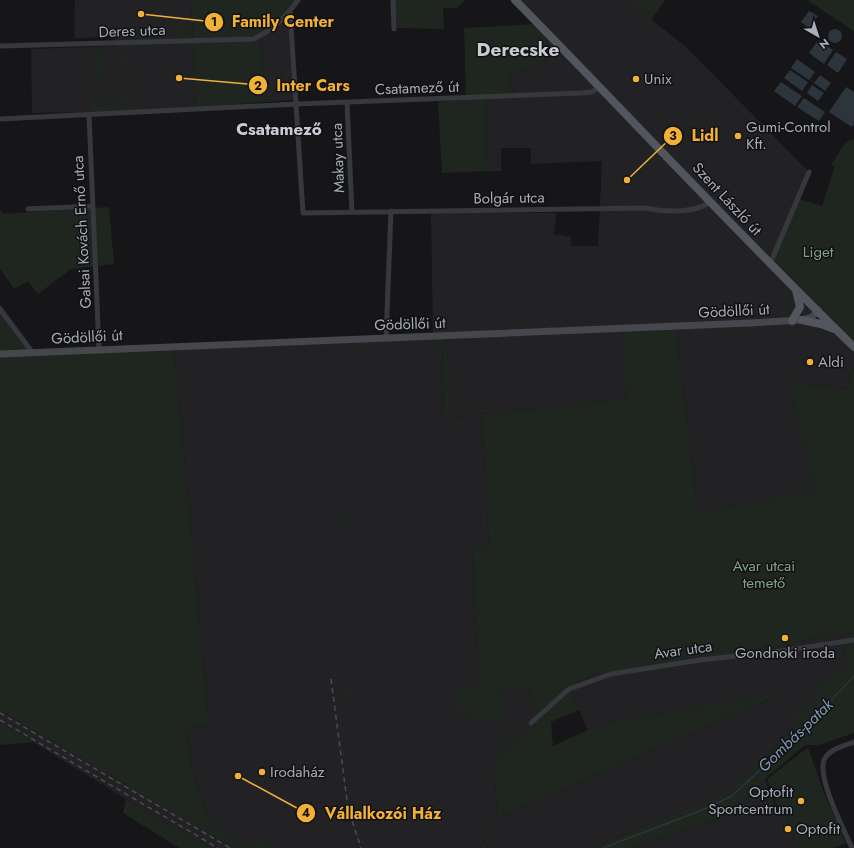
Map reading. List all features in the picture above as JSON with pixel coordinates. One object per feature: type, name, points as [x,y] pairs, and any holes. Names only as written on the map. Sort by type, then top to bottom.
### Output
[{"type":"main road","name":"Szent László út","points":[[514,0],[600,86],[770,264],[854,347]]},
{"type":"main road","points":[[792,321],[800,307],[796,289]]},
{"type":"main road","name":"Gödöllői út","points":[[0,354],[99,348],[792,321],[812,317],[818,310]]},
{"type":"main road","points":[[802,320],[821,324],[837,330]]},
{"type":"street","name":"Deres utca","points":[[0,46],[253,39],[267,32],[290,11],[298,0]]},
{"type":"street","points":[[393,0],[394,29]]},
{"type":"street","points":[[290,11],[297,104]]},
{"type":"street","name":"Csatamező út","points":[[0,119],[297,104],[582,93],[592,92],[600,86]]},
{"type":"street","name":"Makay utca","points":[[347,103],[352,212]]},
{"type":"street","name":"Bolgár utca","points":[[297,104],[303,213],[645,208],[654,210],[694,210],[703,207],[711,201]]},
{"type":"street","name":"Galsai Kovách Ernő utca","points":[[89,115],[99,348]]},
{"type":"street","points":[[770,264],[809,172]]},
{"type":"street","points":[[28,209],[93,206]]},
{"type":"street","points":[[386,338],[391,211]]},
{"type":"street","points":[[0,309],[32,352]]},
{"type":"street","name":"Avar utca","points":[[531,723],[568,689],[611,674],[700,660],[781,651],[854,640]]},
{"type":"street","points":[[852,848],[824,782],[822,769],[823,762],[832,751],[854,742]]},
{"type":"shaded area","points":[[75,0],[191,0],[196,107],[106,112],[32,113],[31,49],[115,46],[115,37],[74,38]]},
{"type":"shaded area","points":[[519,0],[627,0],[686,47],[806,169],[810,175],[800,199],[854,349],[854,368],[847,389],[788,382],[817,491],[698,512],[676,328],[622,328],[629,399],[451,417],[446,335],[442,343],[444,419],[482,416],[489,547],[472,551],[479,683],[505,719],[501,692],[529,688],[538,723],[518,740],[514,747],[502,753],[494,764],[497,816],[486,840],[479,848],[273,848],[257,839],[247,847],[210,824],[192,769],[186,728],[209,724],[174,347],[433,335],[431,213],[556,213],[554,234],[571,237],[571,246],[598,246],[602,161],[531,164],[531,148],[501,148],[501,171],[487,171],[486,99],[518,97],[508,83],[510,75],[541,63],[558,47]]},
{"type":"shaded area","points":[[809,11],[818,16],[809,28],[801,22]]},
{"type":"shaded area","points":[[288,17],[293,100],[265,102],[260,39]]},
{"type":"shaded area","points":[[832,29],[838,29],[842,33],[842,39],[838,43],[832,43],[828,39],[828,33]]},
{"type":"shaded area","points":[[818,40],[833,50],[824,64],[809,53]]},
{"type":"shaded area","points":[[836,52],[847,59],[838,73],[827,65]]},
{"type":"shaded area","points":[[797,59],[815,72],[809,80],[791,68]]},
{"type":"shaded area","points":[[790,70],[808,82],[802,91],[784,78]]},
{"type":"shaded area","points":[[820,75],[831,83],[825,91],[814,83]]},
{"type":"shaded area","points":[[781,82],[802,96],[795,106],[774,91]]},
{"type":"shaded area","points":[[812,85],[824,93],[818,101],[807,93]]},
{"type":"shaded area","points":[[846,87],[854,92],[854,124],[852,127],[829,112]]},
{"type":"shaded area","points":[[804,98],[825,112],[819,121],[797,107]]},
{"type":"shaded area","points":[[842,633],[847,664],[818,686],[818,694],[807,707],[792,714],[796,727],[742,779],[716,797],[592,848],[487,848],[497,818],[782,694],[624,719],[588,730],[571,692],[574,683],[598,674],[617,670],[777,646]]},
{"type":"shaded area","points":[[0,710],[172,810],[234,848],[209,848],[0,722]]},
{"type":"shaded area","points":[[765,779],[776,809],[784,810],[799,848],[632,848],[721,818],[753,793]]},
{"type":"green space","points":[[191,0],[301,0],[288,17],[260,39],[265,102],[196,107]]},
{"type":"green space","points":[[394,0],[465,0],[457,8],[443,8],[444,29],[397,28]]},
{"type":"green space","points":[[627,0],[665,0],[651,20]]},
{"type":"green space","points":[[807,0],[854,0],[854,32],[849,28]]},
{"type":"green space","points":[[181,22],[187,22],[187,39],[178,39],[174,34],[176,25]]},
{"type":"green space","points":[[536,24],[558,47],[541,63],[510,75],[508,83],[518,98],[486,99],[487,171],[442,173],[438,102],[466,99],[464,28]]},
{"type":"green space","points":[[164,30],[166,35],[163,37],[140,40],[125,38],[121,31]]},
{"type":"green space","points":[[92,49],[95,96],[103,105],[103,111],[93,112],[89,50]]},
{"type":"green space","points":[[96,49],[102,49],[105,80],[98,78]]},
{"type":"green space","points":[[129,57],[132,109],[107,110],[106,106],[113,106],[121,102],[120,96],[127,96],[124,62],[115,62],[115,58]]},
{"type":"green space","points":[[105,85],[105,102],[100,97],[98,88]]},
{"type":"green space","points":[[694,126],[700,126],[706,131],[706,135],[700,142],[692,134]]},
{"type":"green space","name":"Liget","points":[[854,139],[854,349],[770,267],[800,199],[822,206],[835,166],[831,165],[845,143]]},
{"type":"green space","points":[[109,207],[114,264],[71,269],[38,294],[28,281],[14,289],[0,269],[0,210],[3,214]]},
{"type":"green space","points":[[0,304],[36,353],[174,347],[209,724],[186,728],[192,769],[210,824],[247,847],[257,839],[273,848],[234,848],[0,710]]},
{"type":"green space","name":"Avar utcai temető","points":[[622,328],[676,328],[698,512],[816,491],[788,382],[847,389],[854,368],[854,733],[819,745],[805,745],[765,779],[740,805],[721,818],[632,848],[592,848],[716,797],[742,779],[796,727],[791,714],[807,707],[818,694],[818,686],[847,664],[842,633],[777,646],[598,674],[574,683],[571,692],[579,710],[551,722],[553,746],[588,730],[624,719],[784,693],[497,818],[487,848],[479,848],[486,840],[497,816],[494,764],[502,753],[514,747],[517,740],[537,723],[529,688],[501,692],[506,719],[478,719],[454,708],[454,690],[479,683],[472,551],[489,547],[482,416],[444,419],[442,343],[435,344],[434,335],[446,335],[452,417],[628,399]]},
{"type":"green space","points":[[343,516],[347,516],[349,517],[349,525],[343,526],[340,523],[340,519]]},
{"type":"green space","points":[[347,688],[351,688],[353,689],[353,697],[347,698],[344,695],[344,691]]},
{"type":"green space","points":[[0,722],[33,742],[0,745]]},
{"type":"green space","points":[[501,732],[505,732],[507,733],[507,741],[501,742],[498,739],[498,735]]},
{"type":"green space","name":"Optofit Sportcentrum","points":[[808,747],[824,793],[846,843],[833,848],[798,848],[788,819],[785,820],[784,809],[778,808],[767,779]]},
{"type":"green space","points":[[126,799],[209,848],[179,848],[123,813]]},
{"type":"waterway","name":"Gombás-patak","points":[[603,848],[700,811],[732,796],[803,730],[854,676]]},
{"type":"railway","points":[[331,679],[348,808],[361,848]]},
{"type":"railway","points":[[0,713],[230,848]]},
{"type":"railway","points":[[0,720],[218,848]]},
{"type":"place","name":"Family Center","points":[[141,14]]},
{"type":"place","name":"Inter Cars","points":[[179,78]]},
{"type":"place","name":"Unix","points":[[636,79]]},
{"type":"place","name":"Gumi-Control Kft.","points":[[738,136]]},
{"type":"place","name":"Lidl","points":[[627,180]]},
{"type":"place","name":"Aldi","points":[[810,362]]},
{"type":"place","name":"Gondnoki iroda","points":[[785,638]]},
{"type":"place","name":"Irodaház","points":[[262,772]]},
{"type":"place","name":"Vállalkozói Ház","points":[[238,776]]},
{"type":"place","name":"Optofit Sportcentrum","points":[[801,801]]},
{"type":"place","name":"Optofit","points":[[788,829]]},
{"type":"district","name":"Derecske","points":[[518,49]]},
{"type":"district","name":"Csatamező","points":[[279,129]]}]
